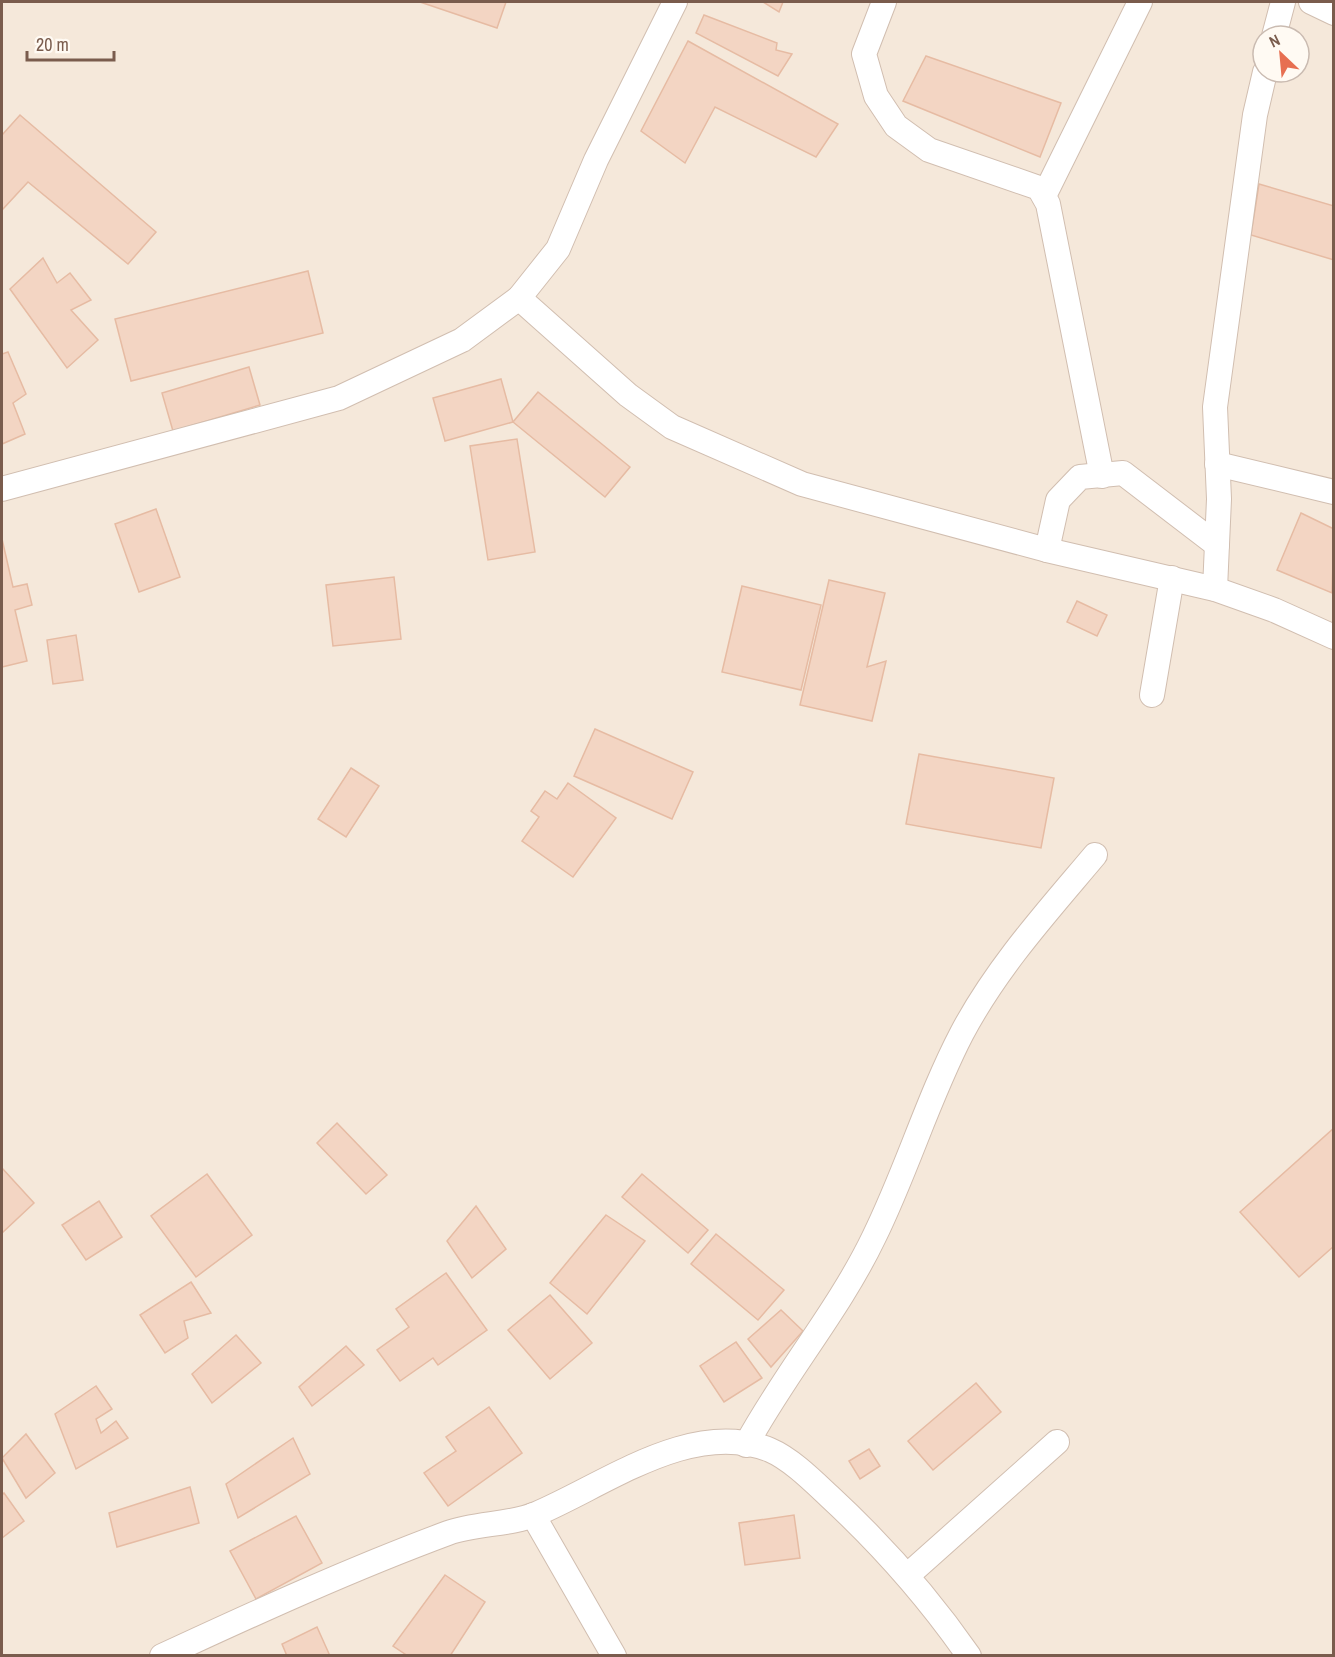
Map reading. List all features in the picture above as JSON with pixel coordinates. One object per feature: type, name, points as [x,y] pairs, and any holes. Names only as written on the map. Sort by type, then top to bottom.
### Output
[{"type":"street","points":[[2,489],[339,398],[462,340],[519,298],[558,249],[596,159],[675,2]]},
{"type":"street","points":[[884,2],[864,54],[876,96],[896,126],[929,150],[1039,188],[1048,204],[1102,476]]},
{"type":"street","points":[[1044,196],[1140,2]]},
{"type":"street","points":[[1277,24],[1283,2]]},
{"type":"street","points":[[1311,2],[1334,14]]},
{"type":"street","points":[[1215,589],[1220,499],[1215,407],[1255,115],[1262,84]]},
{"type":"street","points":[[519,298],[628,395],[672,427],[802,484],[1047,550],[1215,589],[1274,610],[1334,637]]},
{"type":"street","points":[[1217,464],[1334,492]]},
{"type":"street","points":[[1047,550],[1058,500],[1080,477],[1123,473],[1217,545]]},
{"type":"street","points":[[1152,695],[1172,578]]},
{"type":"street","points":[[746,1445],[766,1408],[825,1321],[874,1238],[963,1032],[1015,949],[1095,855]]},
{"type":"street","points":[[162,1656],[377,1559],[468,1526],[533,1515],[612,1476],[682,1448],[728,1440],[770,1450],[811,1479],[870,1534],[908,1575],[969,1656]]},
{"type":"street","points":[[908,1575],[1057,1442]]},
{"type":"street","points":[[533,1515],[614,1656]]},
{"type":"shaded area","points":[[2,2],[1333,2],[1333,1655],[2,1655]]},
{"type":"building","points":[[420,2],[506,2],[497,28]]},
{"type":"building","points":[[763,2],[783,2],[779,12]]},
{"type":"building","points":[[704,15],[777,43],[776,50],[792,54],[778,76],[696,33]]},
{"type":"building","points":[[688,41],[838,124],[816,157],[715,107],[685,163],[641,131]]},
{"type":"building","points":[[926,56],[1061,103],[1040,157],[903,101]]},
{"type":"building","points":[[20,115],[156,232],[128,264],[28,182],[2,210],[2,135]]},
{"type":"building","points":[[1259,184],[1334,206],[1334,260],[1251,235]]},
{"type":"building","points":[[43,258],[57,283],[70,273],[91,300],[71,310],[98,340],[67,368],[10,289]]},
{"type":"building","points":[[308,271],[323,333],[131,381],[115,319]]},
{"type":"building","points":[[8,352],[26,394],[13,403],[25,434],[2,444],[2,354]]},
{"type":"building","points":[[249,367],[260,405],[173,431],[162,393]]},
{"type":"building","points":[[501,379],[513,422],[445,441],[433,398]]},
{"type":"building","points":[[538,392],[630,467],[605,497],[513,422]]},
{"type":"building","points":[[517,439],[535,552],[488,560],[470,446]]},
{"type":"building","points":[[156,509],[180,577],[139,592],[115,524]]},
{"type":"building","points":[[1301,513],[1334,529],[1332,593],[1277,570]]},
{"type":"building","points":[[2,539],[13,587],[27,584],[32,605],[15,610],[27,661],[2,667]]},
{"type":"building","points":[[394,577],[401,639],[333,646],[326,585]]},
{"type":"building","points":[[829,580],[885,593],[867,667],[886,661],[872,721],[800,705]]},
{"type":"building","points":[[742,586],[821,605],[801,690],[722,672]]},
{"type":"building","points":[[1077,601],[1107,615],[1097,636],[1067,622]]},
{"type":"building","points":[[76,635],[83,680],[53,684],[47,640]]},
{"type":"building","points":[[595,729],[693,772],[672,819],[574,776]]},
{"type":"building","points":[[919,754],[1054,778],[1041,848],[906,824]]},
{"type":"building","points":[[351,768],[379,786],[346,837],[318,819]]},
{"type":"building","points":[[568,783],[616,818],[573,877],[522,841],[539,817],[531,811],[545,791],[557,799]]},
{"type":"building","points":[[337,1123],[387,1175],[366,1194],[317,1143]]},
{"type":"building","points":[[1334,1128],[1334,1246],[1299,1277],[1240,1212]]},
{"type":"building","points":[[2,1168],[34,1203],[2,1233]]},
{"type":"building","points":[[207,1174],[252,1235],[196,1277],[151,1216]]},
{"type":"building","points":[[642,1174],[708,1230],[688,1253],[622,1197]]},
{"type":"building","points":[[99,1201],[122,1237],[86,1260],[62,1225]]},
{"type":"building","points":[[476,1206],[506,1249],[472,1278],[447,1241]]},
{"type":"building","points":[[606,1215],[645,1241],[587,1314],[550,1283]]},
{"type":"building","points":[[716,1234],[784,1290],[758,1320],[691,1264]]},
{"type":"building","points":[[446,1273],[487,1330],[438,1365],[433,1358],[400,1381],[377,1350],[409,1327],[396,1309]]},
{"type":"building","points":[[191,1282],[211,1313],[184,1321],[188,1338],[165,1353],[140,1315]]},
{"type":"building","points":[[550,1295],[592,1343],[550,1379],[508,1330]]},
{"type":"building","points":[[781,1310],[803,1331],[771,1367],[748,1339]]},
{"type":"building","points":[[236,1335],[261,1363],[212,1403],[192,1374]]},
{"type":"building","points":[[736,1342],[762,1378],[724,1402],[700,1366]]},
{"type":"building","points":[[346,1346],[364,1365],[312,1406],[299,1387]]},
{"type":"building","points":[[976,1383],[1001,1412],[933,1470],[908,1441]]},
{"type":"building","points":[[96,1386],[112,1409],[96,1419],[101,1433],[116,1421],[128,1438],[76,1469],[55,1414]]},
{"type":"building","points":[[489,1407],[522,1453],[448,1506],[424,1473],[456,1451],[446,1437]]},
{"type":"building","points":[[26,1434],[55,1473],[26,1498],[2,1458]]},
{"type":"building","points":[[293,1438],[310,1474],[238,1518],[226,1484]]},
{"type":"building","points":[[869,1449],[880,1466],[860,1479],[849,1461]]},
{"type":"building","points":[[190,1487],[199,1523],[117,1547],[109,1513]]},
{"type":"building","points":[[4,1493],[24,1521],[2,1538],[2,1495]]},
{"type":"building","points":[[794,1515],[800,1558],[745,1565],[739,1523]]},
{"type":"building","points":[[296,1516],[322,1563],[256,1599],[230,1551]]},
{"type":"building","points":[[445,1575],[485,1602],[450,1656],[408,1656],[393,1646]]},
{"type":"building","points":[[317,1627],[330,1656],[287,1656],[282,1644]]}]
